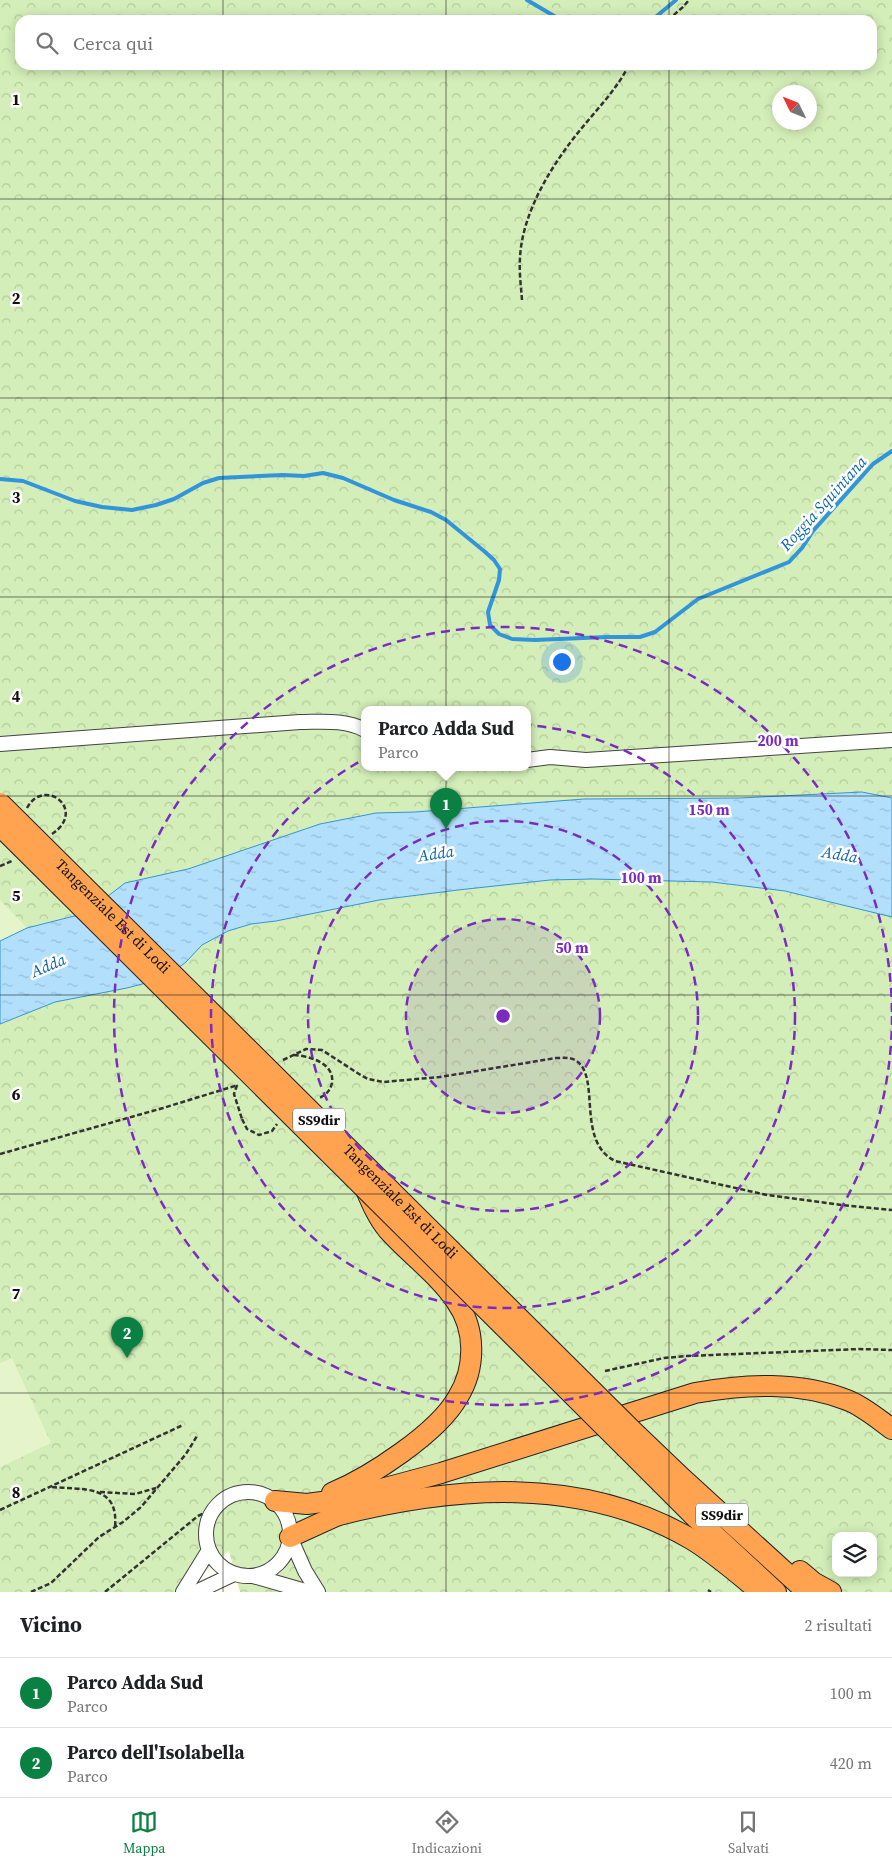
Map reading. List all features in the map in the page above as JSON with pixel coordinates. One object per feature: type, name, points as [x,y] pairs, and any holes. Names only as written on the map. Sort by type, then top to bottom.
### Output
[{"type":"highway","name":"Tangenziale Est di Lodi","points":[[0,803],[632,1442],[696,1518],[776,1592]]},
{"type":"highway","name":"Tangenziale Est di Lodi","points":[[0,826],[365,1188],[632,1442],[702,1497],[807,1592]]},
{"type":"highway","points":[[307,1504],[343,1488],[399,1454],[443,1416],[458,1398],[467,1380],[471,1348],[468,1323],[463,1311],[446,1287],[383,1224],[365,1188]]},
{"type":"highway","points":[[275,1501],[307,1504],[344,1498],[441,1473],[695,1393],[727,1387],[791,1386],[820,1392],[848,1400],[892,1429]]},
{"type":"highway","points":[[290,1537],[335,1516],[441,1473]]},
{"type":"highway","points":[[335,1516],[374,1507],[471,1493],[544,1493],[578,1498],[617,1507],[691,1539],[760,1592]]},
{"type":"highway","points":[[702,1497],[732,1510],[802,1573],[831,1592]]},
{"type":"street","points":[[0,744],[300,722],[348,724],[361,729]]},
{"type":"street","points":[[531,759],[550,757],[586,760],[892,740]]},
{"type":"street","points":[[252,1576],[266,1572],[278,1563],[287,1551],[290,1537],[289,1524],[284,1511],[275,1501],[263,1494],[249,1491],[236,1493],[223,1499],[213,1509],[207,1522],[205,1536],[209,1550],[223,1569],[234,1574],[252,1576],[309,1592]]},
{"type":"street","points":[[290,1537],[318,1592]]},
{"type":"street","points":[[183,1592],[209,1550]]},
{"type":"street","points":[[196,1592],[234,1574]]},
{"type":"path","points":[[674,15],[689,0]]},
{"type":"path","points":[[522,300],[520,256],[527,225],[538,193],[579,131],[617,85],[626,70]]},
{"type":"path","points":[[27,813],[27,807],[31,801],[43,795],[57,798],[66,810]]},
{"type":"path","points":[[276,1064],[306,1049],[322,1050],[376,1082],[440,1077],[556,1058],[568,1058],[576,1061],[584,1068],[595,1140],[605,1156],[615,1161],[767,1195],[892,1210]]},
{"type":"path","points":[[292,1055],[320,1062],[330,1070],[332,1081],[328,1093],[316,1099]]},
{"type":"path","points":[[0,1154],[163,1108],[238,1085],[245,1081]]},
{"type":"path","points":[[238,1085],[234,1094],[242,1120]]},
{"type":"path","points":[[605,1371],[664,1358],[687,1356],[859,1349],[892,1350]]},
{"type":"path","points":[[0,1510],[183,1425]]},
{"type":"path","points":[[31,1592],[51,1583],[99,1537],[136,1512],[198,1436]]},
{"type":"path","points":[[50,1487],[134,1494],[158,1487]]},
{"type":"path","points":[[96,1491],[106,1497],[114,1507],[115,1527]]},
{"type":"path","points":[[105,1592],[198,1516],[213,1509]]},
{"type":"green space","points":[[0,0],[892,0],[892,1592],[240,1592],[229,1551],[179,1592],[0,1592]]},
{"type":"green space","points":[[0,900],[27,928],[0,941]]},
{"type":"green space","points":[[12,1358],[51,1443],[0,1467],[0,1363]]},
{"type":"water","name":"Adda","points":[[862,792],[892,798],[892,917],[785,891],[712,882],[593,879],[550,880],[458,890],[379,900],[276,921],[251,924],[228,931],[202,945],[186,962],[165,978],[127,988],[55,1002],[0,1024],[0,941],[27,928],[86,913],[125,883],[188,869],[320,824],[376,813],[415,812],[584,799],[740,798]]},
{"type":"waterway","points":[[527,0],[552,15]]},
{"type":"waterway","points":[[658,15],[676,0]]},
{"type":"waterway","name":"Roggia Squintana","points":[[0,479],[23,481],[75,501],[102,507],[132,510],[174,499],[203,483],[219,478],[304,476],[323,473],[343,478],[394,500],[431,512],[446,520],[494,560],[500,569],[499,580],[488,612],[490,625],[499,634],[512,639],[535,640],[640,637],[655,632],[698,599],[789,562],[802,548],[813,531],[873,464],[892,451]]},
{"type":"place","name":"Parco Adda Sud","points":[[446,829]]},
{"type":"place","name":"Parco dell'Isolabella","points":[[127,1358]]}]
